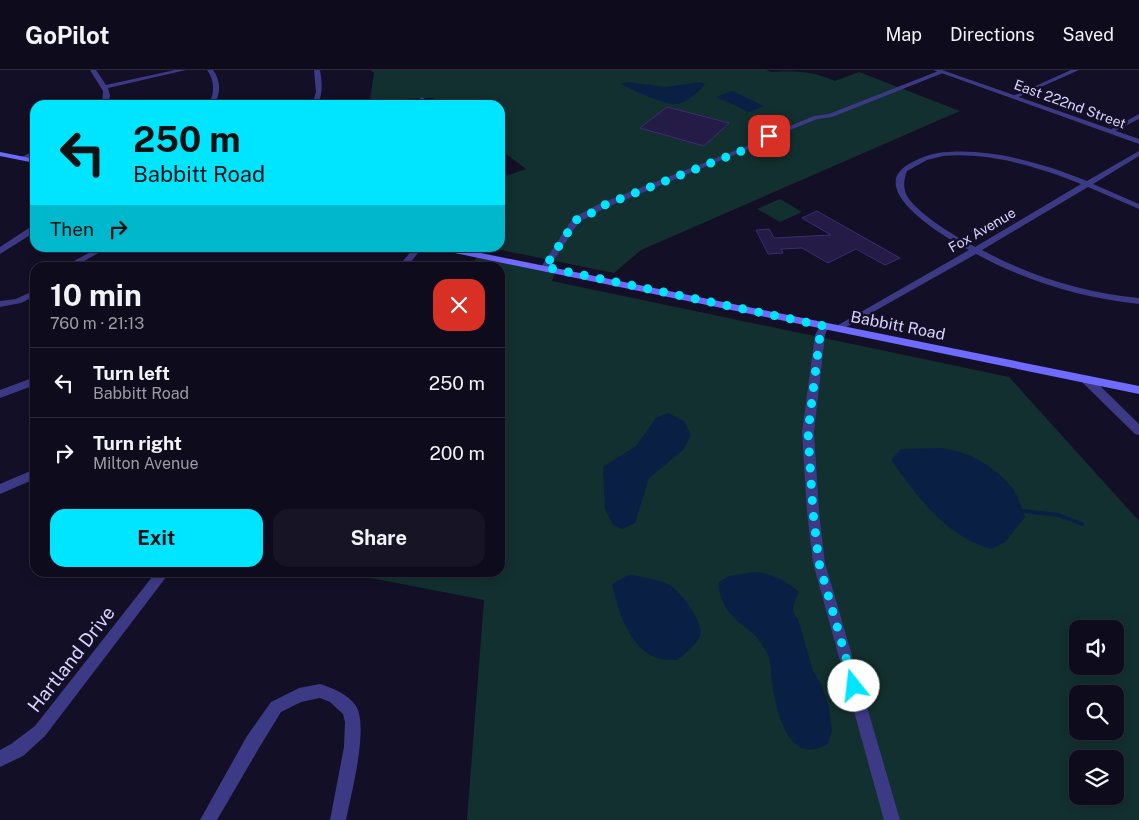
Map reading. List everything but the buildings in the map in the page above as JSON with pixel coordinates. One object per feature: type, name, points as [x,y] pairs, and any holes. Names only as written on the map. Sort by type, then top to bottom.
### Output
[{"type":"main road","points":[[0,154],[30,161]]},
{"type":"main road","name":"Babbitt Road","points":[[465,252],[1139,390]]},
{"type":"street","points":[[93,70],[104,87],[107,100]]},
{"type":"street","points":[[104,87],[183,70]]},
{"type":"street","points":[[210,70],[215,76],[214,100]]},
{"type":"street","points":[[317,70],[320,86],[318,100]]},
{"type":"street","points":[[1014,97],[1076,70]]},
{"type":"street","points":[[545,267],[576,220],[596,211],[602,206],[749,148],[751,145],[816,117],[830,116],[939,71]]},
{"type":"street","name":"East 222nd Street","points":[[939,71],[1139,142]]},
{"type":"street","points":[[1111,132],[1139,116]]},
{"type":"street","name":"Fox Avenue","points":[[838,328],[976,250],[1139,153]]},
{"type":"street","points":[[1139,207],[1088,184],[1024,162],[963,154],[940,154],[921,160],[904,170],[900,182],[904,197],[921,216],[944,234],[976,250],[1040,279],[1088,293],[1139,301]]},
{"type":"street","points":[[22,159],[30,155]]},
{"type":"street","points":[[0,251],[30,231]]},
{"type":"street","points":[[76,262],[95,252]]},
{"type":"street","points":[[406,262],[415,252]]},
{"type":"street","points":[[0,304],[18,301],[30,295]]},
{"type":"street","points":[[824,326],[820,335],[808,432],[813,512],[819,563],[892,820]]},
{"type":"street","points":[[1087,380],[1139,431]]},
{"type":"street","points":[[0,394],[30,383]]},
{"type":"street","points":[[0,489],[30,476]]},
{"type":"street","name":"Hartland Drive","points":[[0,759],[17,750],[40,731],[160,577]]},
{"type":"street","points":[[208,820],[253,742],[276,707],[299,695],[320,691],[335,697],[350,710],[354,722],[352,747],[338,820]]},
{"type":"green space","points":[[370,70],[766,70],[772,72],[804,72],[835,81],[859,72],[960,111],[641,250],[614,273],[505,251],[505,176],[526,169],[505,153],[505,100],[436,100],[433,98],[370,100],[374,73]]},
{"type":"green space","points":[[780,199],[802,212],[780,222],[757,209]]},
{"type":"green space","points":[[479,254],[556,270],[552,281],[1009,377],[1139,521],[1139,820],[467,820],[484,600],[366,577],[505,577],[505,262],[473,262]]},
{"type":"water","points":[[626,82],[666,87],[701,82],[705,84],[700,90],[684,101],[671,104],[621,84]]},
{"type":"water","points":[[732,91],[764,106],[749,112],[716,97]]},
{"type":"water","points":[[668,413],[684,421],[691,435],[683,450],[649,478],[635,523],[622,529],[613,525],[605,509],[603,467],[636,446],[656,418]]},
{"type":"water","points":[[942,448],[962,453],[981,461],[998,473],[1014,491],[1025,517],[1005,542],[991,549],[974,543],[959,534],[922,501],[891,460],[901,449]]},
{"type":"water","points":[[755,572],[779,578],[799,592],[793,610],[798,619],[813,671],[821,684],[829,707],[832,731],[828,744],[814,749],[803,748],[794,742],[786,732],[777,707],[768,655],[756,636],[728,611],[722,600],[719,582],[729,576]]},
{"type":"water","points":[[630,574],[657,580],[671,586],[687,603],[697,618],[701,632],[699,638],[677,660],[659,659],[647,653],[639,646],[626,627],[621,617],[612,584]]},
{"type":"waterway","points":[[1023,511],[1059,515],[1082,524]]},
{"type":"route","points":[[769,136],[754,143],[749,148],[602,206],[596,211],[576,220],[545,267],[824,326],[820,335],[808,432],[813,512],[819,563],[854,686]]}]
